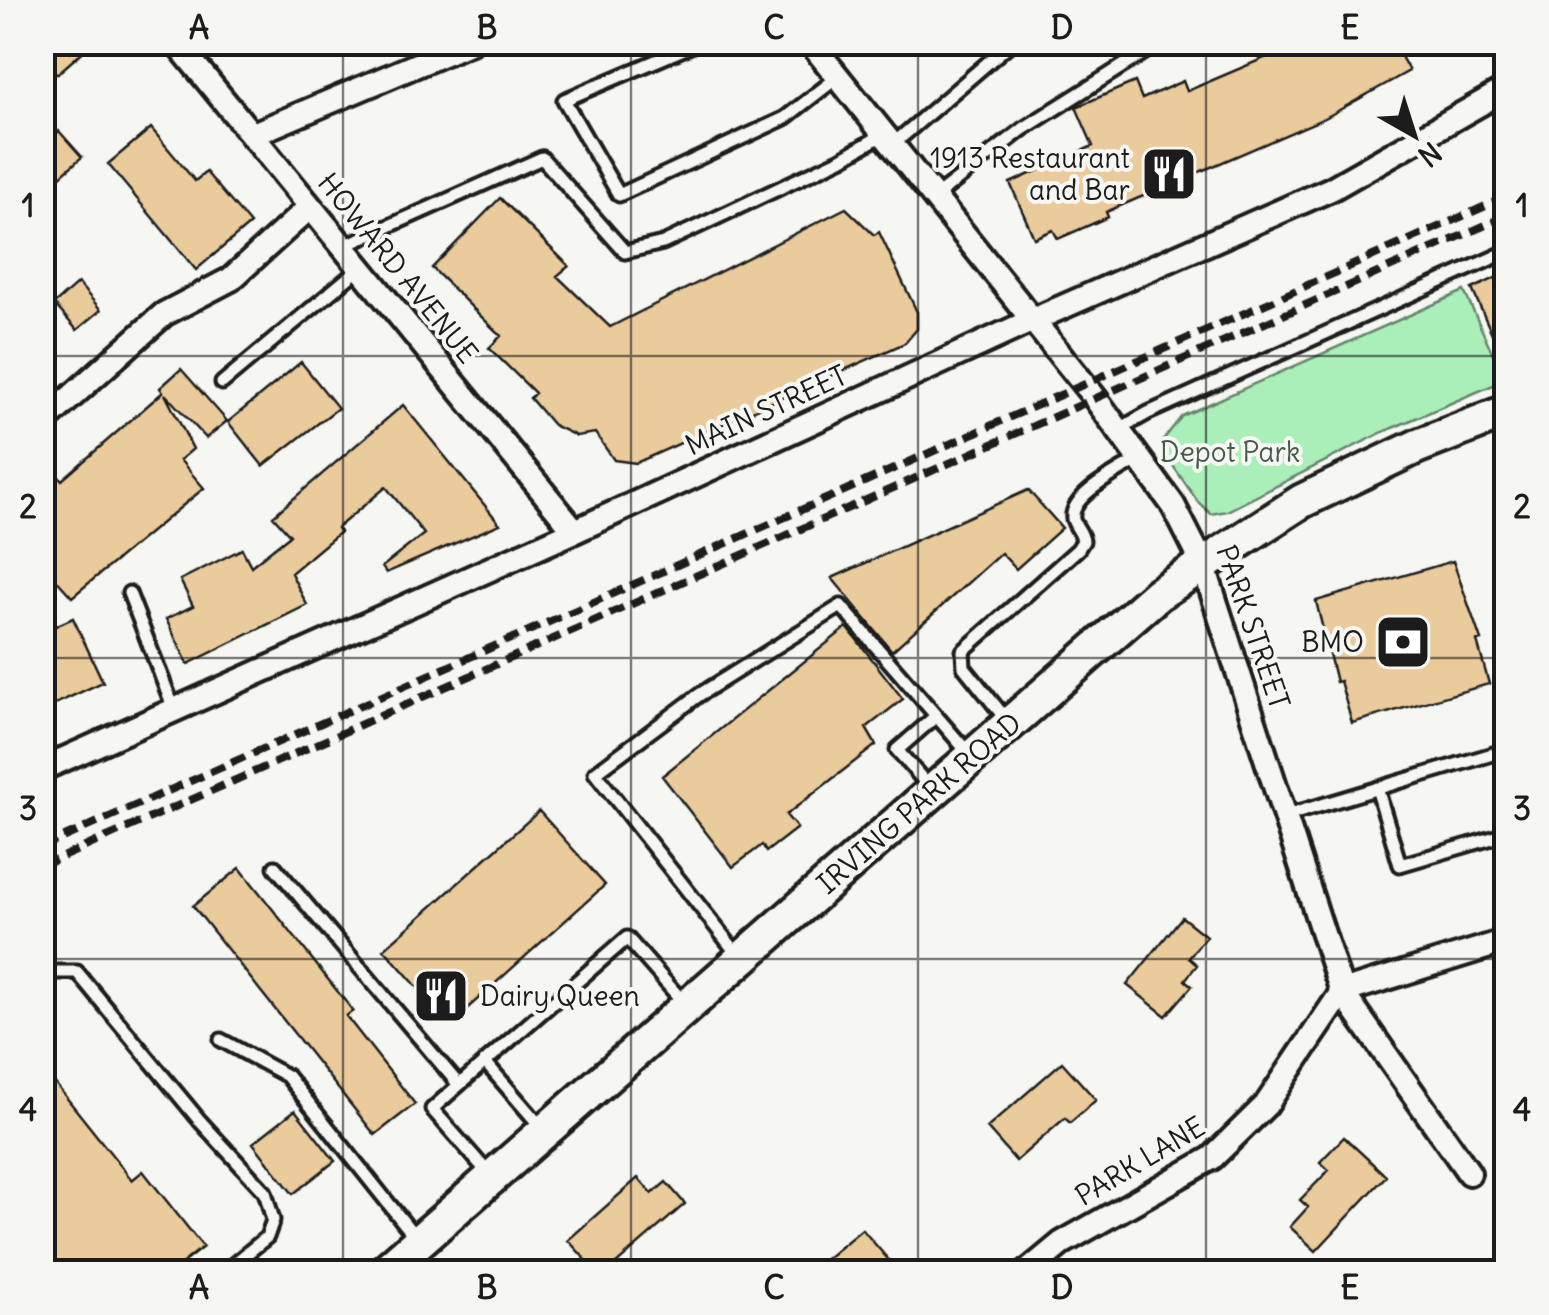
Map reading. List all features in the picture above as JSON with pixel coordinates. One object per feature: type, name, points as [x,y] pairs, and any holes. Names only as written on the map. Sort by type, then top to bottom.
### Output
[{"type":"main road","name":"IRVING PARK ROAD","points":[[384,1272],[1158,594],[1302,502],[1418,446],[1506,412]]},
{"type":"street","name":"HOWARD AVENUE","points":[[176,42],[574,531]]},
{"type":"street","points":[[252,135],[471,42]]},
{"type":"street","name":"PARK STREET","points":[[810,42],[1033,320],[1174,505],[1203,564],[1342,992],[1469,1173]]},
{"type":"street","name":"MAIN STREET","points":[[42,768],[1331,189],[1506,89]]},
{"type":"street","points":[[42,423],[164,314],[231,278],[310,206]]},
{"type":"street","points":[[1342,992],[1506,941]]},
{"type":"street","name":"PARK LANE","points":[[1026,1272],[1062,1243],[1212,1158],[1266,1105],[1342,992]]},
{"type":"lane","points":[[700,42],[564,100],[619,195],[785,118],[838,77]]},
{"type":"lane","points":[[342,247],[542,158],[625,252],[663,243],[888,139],[1012,42]]},
{"type":"lane","points":[[935,197],[1023,129],[1161,42]]},
{"type":"lane","points":[[1118,430],[1506,252]]},
{"type":"lane","points":[[222,383],[360,268]]},
{"type":"lane","points":[[1009,723],[964,667],[963,651],[1078,549],[1083,542],[1073,522],[1074,508],[1082,495],[1140,458]]},
{"type":"lane","points":[[129,593],[174,709]]},
{"type":"lane","points":[[741,958],[596,773],[699,694],[841,606],[971,756]]},
{"type":"lane","points":[[932,790],[897,750],[936,716]]},
{"type":"lane","points":[[1285,816],[1506,750]]},
{"type":"lane","points":[[1377,788],[1400,865],[1506,834]]},
{"type":"lane","points":[[275,867],[459,1085]]},
{"type":"lane","points":[[492,1177],[432,1109],[484,1062],[627,938],[686,1006]]},
{"type":"lane","points":[[42,978],[57,972],[76,972],[200,1121],[265,1192],[274,1220],[267,1237],[224,1272]]},
{"type":"lane","points":[[221,1040],[287,1076],[419,1242]]},
{"type":"lane","points":[[484,1062],[545,1131]]},
{"type":"green space","name":"Depot Park","points":[[1464,291],[1505,380],[1383,432],[1227,511],[1211,514],[1198,502],[1162,450],[1163,440],[1182,416]]},
{"type":"building","points":[[42,42],[94,42],[57,74],[42,57]]},
{"type":"building","points":[[1302,42],[1393,42],[1409,71],[1325,118],[1106,212],[1108,217],[1058,239],[1053,230],[1034,238],[1010,183],[1093,146],[1076,107],[1135,82],[1142,99],[1183,81],[1187,91]]},
{"type":"building","points":[[151,128],[195,181],[206,172],[250,224],[196,270],[108,164]]},
{"type":"building","points":[[59,131],[82,157],[58,178],[42,160],[42,145]]},
{"type":"building","points":[[500,198],[569,266],[557,276],[610,327],[846,208],[874,235],[879,232],[917,312],[917,329],[905,343],[636,463],[614,460],[595,433],[576,436],[553,425],[530,398],[535,393],[489,348],[501,336],[432,268]]},
{"type":"building","points":[[1506,273],[1506,365],[1472,289]]},
{"type":"building","points":[[78,283],[101,310],[77,330],[54,304]]},
{"type":"building","points":[[301,362],[338,408],[263,466],[228,422]]},
{"type":"building","points":[[181,369],[227,421],[206,438],[165,394],[193,449],[180,460],[204,488],[72,597],[42,564],[42,491],[59,477],[62,480],[163,392],[160,388]]},
{"type":"building","points":[[403,405],[500,524],[386,573],[382,567],[424,534],[386,487],[291,573],[307,605],[188,664],[166,619],[193,606],[180,580],[242,549],[251,566],[290,535],[273,516]]},
{"type":"building","points":[[1028,490],[1062,528],[1016,569],[1001,553],[892,651],[832,578]]},
{"type":"building","name":"BMO","points":[[1453,561],[1481,640],[1477,641],[1489,684],[1352,723],[1340,681],[1336,682],[1316,601]]},
{"type":"building","points":[[73,618],[103,682],[42,710],[42,632]]},
{"type":"building","points":[[847,627],[903,699],[866,728],[876,745],[786,815],[797,828],[766,852],[762,845],[733,867],[662,776]]},
{"type":"building","points":[[539,811],[605,885],[450,1024],[384,949]]},
{"type":"building","points":[[240,868],[353,1011],[346,1016],[415,1104],[375,1135],[193,906]]},
{"type":"building","points":[[1182,917],[1206,936],[1189,958],[1197,965],[1185,980],[1192,986],[1166,1016],[1127,985]]},
{"type":"building","points":[[1062,1062],[1096,1100],[1070,1123],[1065,1118],[1016,1161],[987,1128]]},
{"type":"building","points":[[42,1067],[132,1180],[143,1171],[203,1247],[171,1272],[42,1272]]},
{"type":"building","points":[[295,1110],[335,1161],[293,1194],[253,1143]]},
{"type":"building","points":[[1344,1137],[1386,1176],[1316,1251],[1290,1227],[1308,1207],[1300,1200],[1329,1170],[1320,1162]]},
{"type":"building","points":[[638,1178],[652,1194],[666,1182],[685,1204],[607,1272],[597,1272],[568,1240]]},
{"type":"building","points":[[862,1229],[899,1272],[810,1272]]},
{"type":"railway","points":[[42,847],[1506,197]]},
{"type":"railway","points":[[42,866],[1506,216]]},
{"type":"place","name":"1913 Restaurant and Bar","points":[[1169,174]]},
{"type":"place","name":"BMO","points":[[1403,642]]},
{"type":"place","name":"Dairy Queen","points":[[441,996]]}]
